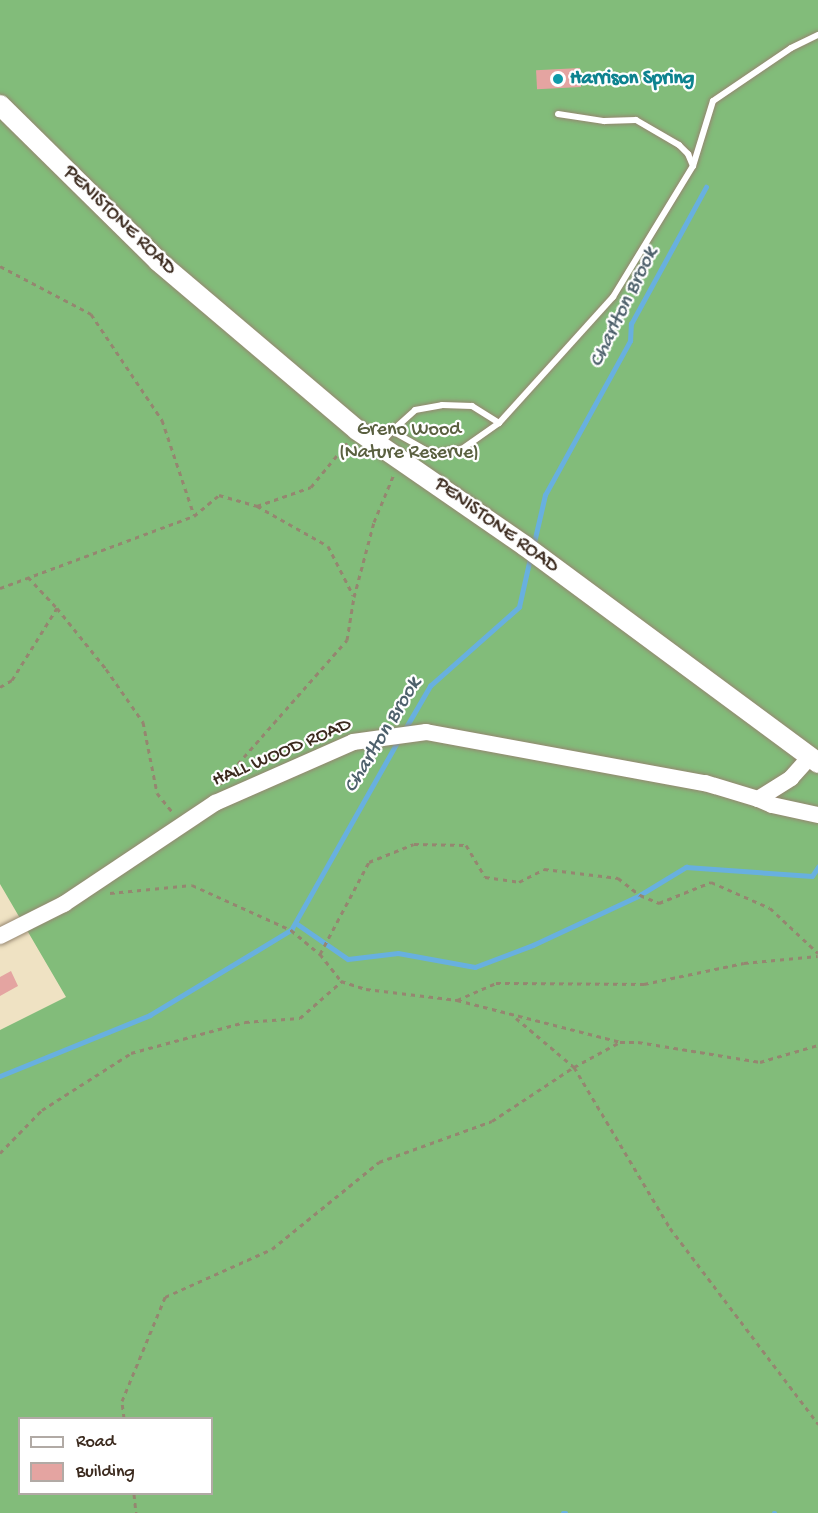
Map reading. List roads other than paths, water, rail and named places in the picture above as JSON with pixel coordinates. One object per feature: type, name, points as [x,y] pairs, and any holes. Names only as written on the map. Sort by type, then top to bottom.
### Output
[{"type":"highway","name":"PENISTONE ROAD","points":[[0,105],[158,261],[357,430],[387,438],[401,458],[525,546],[814,760]]},
{"type":"main road","name":"HALL WOOD ROAD","points":[[0,936],[43,916],[86,890],[215,803],[353,742],[426,732],[705,783],[758,799],[772,806],[818,814]]},
{"type":"main road","points":[[758,799],[814,760]]},
{"type":"lane","points":[[499,423],[472,406],[442,405],[415,410],[387,438],[433,454],[462,449],[499,423],[613,297],[693,166],[713,101],[791,48],[818,34]]},
{"type":"lane","points":[[558,114],[604,121],[636,120],[679,145],[693,166]]},
{"type":"waterway","name":"Charlton Brook","points":[[533,547],[545,495],[630,341],[631,324],[706,187]]},
{"type":"waterway","name":"Charlton Brook","points":[[405,729],[430,686],[519,607],[530,558]]},
{"type":"waterway","name":"Charlton Brook","points":[[0,1076],[150,1015],[291,930],[399,739]]},
{"type":"waterway","points":[[296,923],[348,959],[398,953],[475,967],[533,945],[640,895],[686,867],[812,876],[818,867]]},
{"type":"place","name":"Harrison Spring","points":[[558,79]]},
{"type":"park label","name":"Greno Wood (Nature Reserve)","points":[[409,442]]}]
